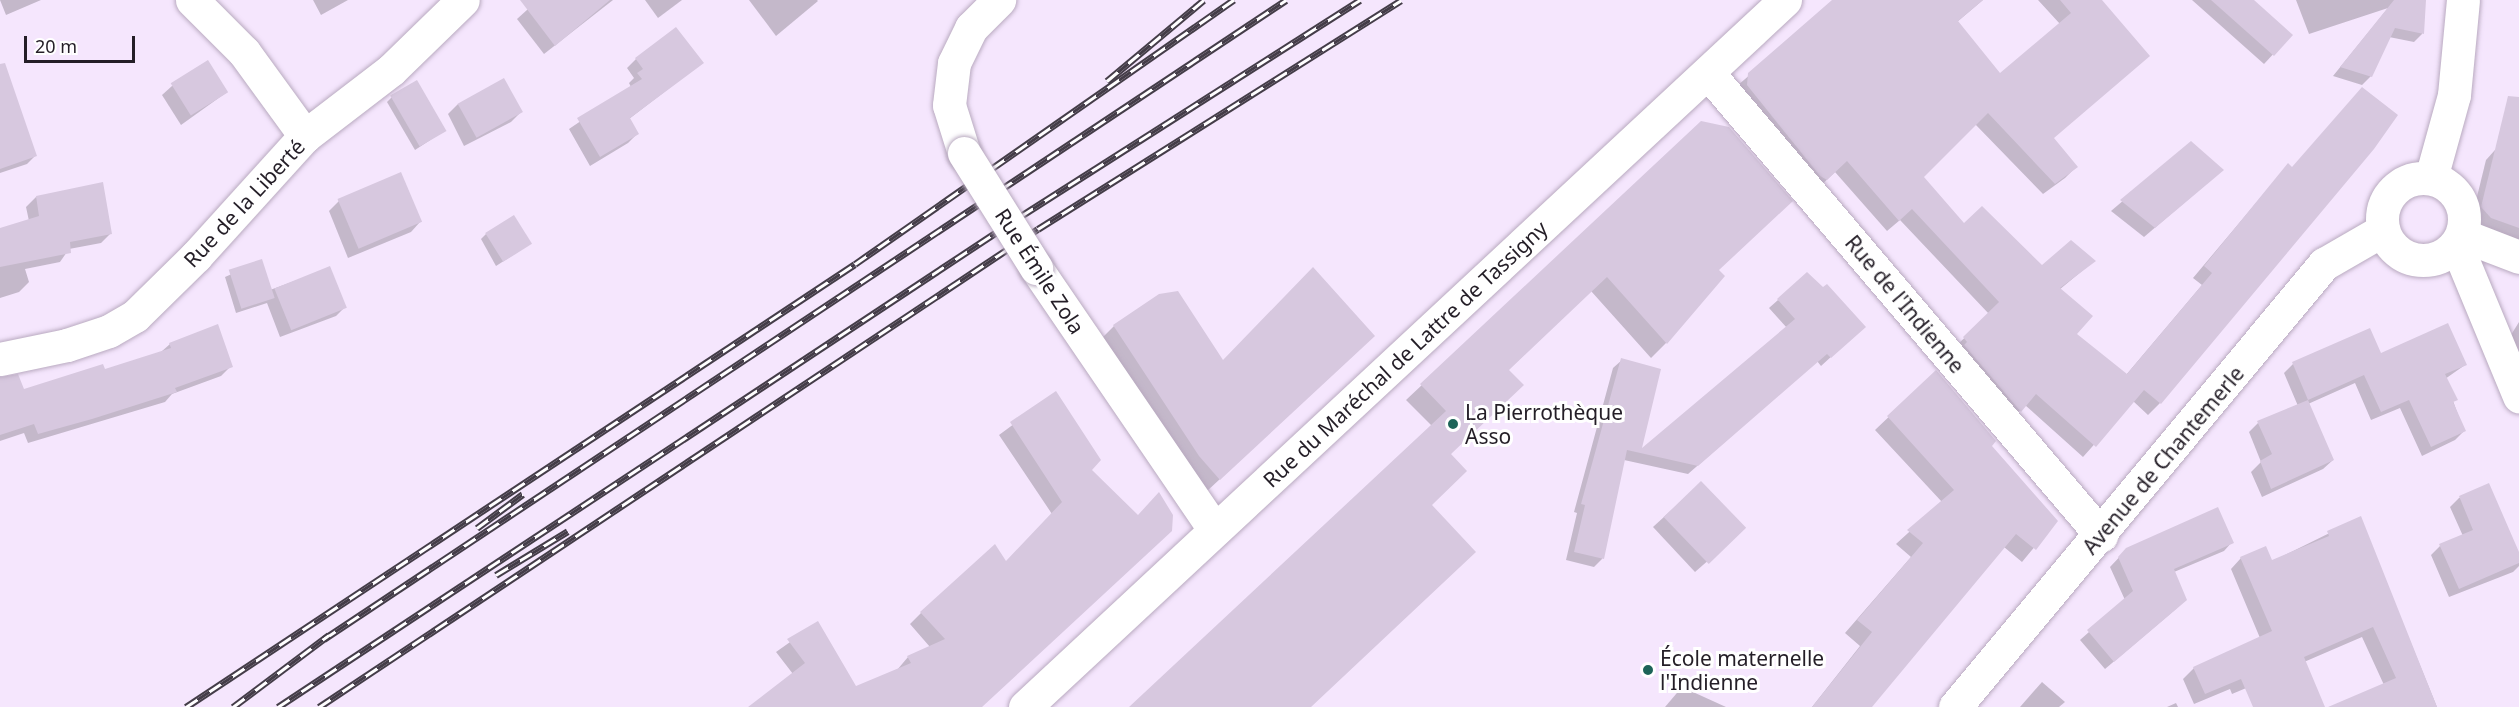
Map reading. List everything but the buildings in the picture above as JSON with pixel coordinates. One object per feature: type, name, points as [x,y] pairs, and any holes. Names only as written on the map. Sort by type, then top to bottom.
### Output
[{"type":"street","points":[[192,0],[244,52],[305,136]]},
{"type":"street","name":"Rue de la Liberté","points":[[0,359],[67,345],[109,331],[135,316],[196,256],[305,136],[391,70],[463,0]]},
{"type":"street","name":"Rue Émile Zola","points":[[999,0],[971,28],[954,63],[950,105],[964,153],[1036,268],[1215,530]]},
{"type":"street","name":"Rue du Maréchal de Lattre de Tassigny","points":[[1025,707],[1785,0]]},
{"type":"street","points":[[2431,178],[2454,95],[2463,0]]},
{"type":"street","name":"Rue de l'Indienne","points":[[1708,73],[2101,535]]},
{"type":"street","points":[[2459,240],[2434,259],[2415,259],[2397,251],[2383,230],[2382,216],[2392,190],[2417,177],[2431,178],[2442,182],[2460,199],[2464,211],[2459,240],[2519,396]]},
{"type":"street","name":"Avenue de Chantemerle","points":[[1955,707],[2101,535],[2324,264],[2383,230]]},
{"type":"street","points":[[2459,240],[2519,257]]},
{"type":"railway","points":[[1107,81],[1204,0]]},
{"type":"railway","points":[[186,707],[855,264],[1234,0]]},
{"type":"railway","points":[[324,639],[1286,0]]},
{"type":"railway","points":[[278,707],[1021,216],[1360,0]]},
{"type":"railway","points":[[319,707],[1038,229],[1401,0]]},
{"type":"railway","points":[[477,528],[523,494]]},
{"type":"railway","points":[[496,575],[568,531]]},
{"type":"railway","points":[[233,707],[329,635]]},
{"type":"place","name":"La Pierrothèque Asso","points":[[1453,424]]},
{"type":"place","name":"École maternelle l'Indienne","points":[[1648,670]]}]
